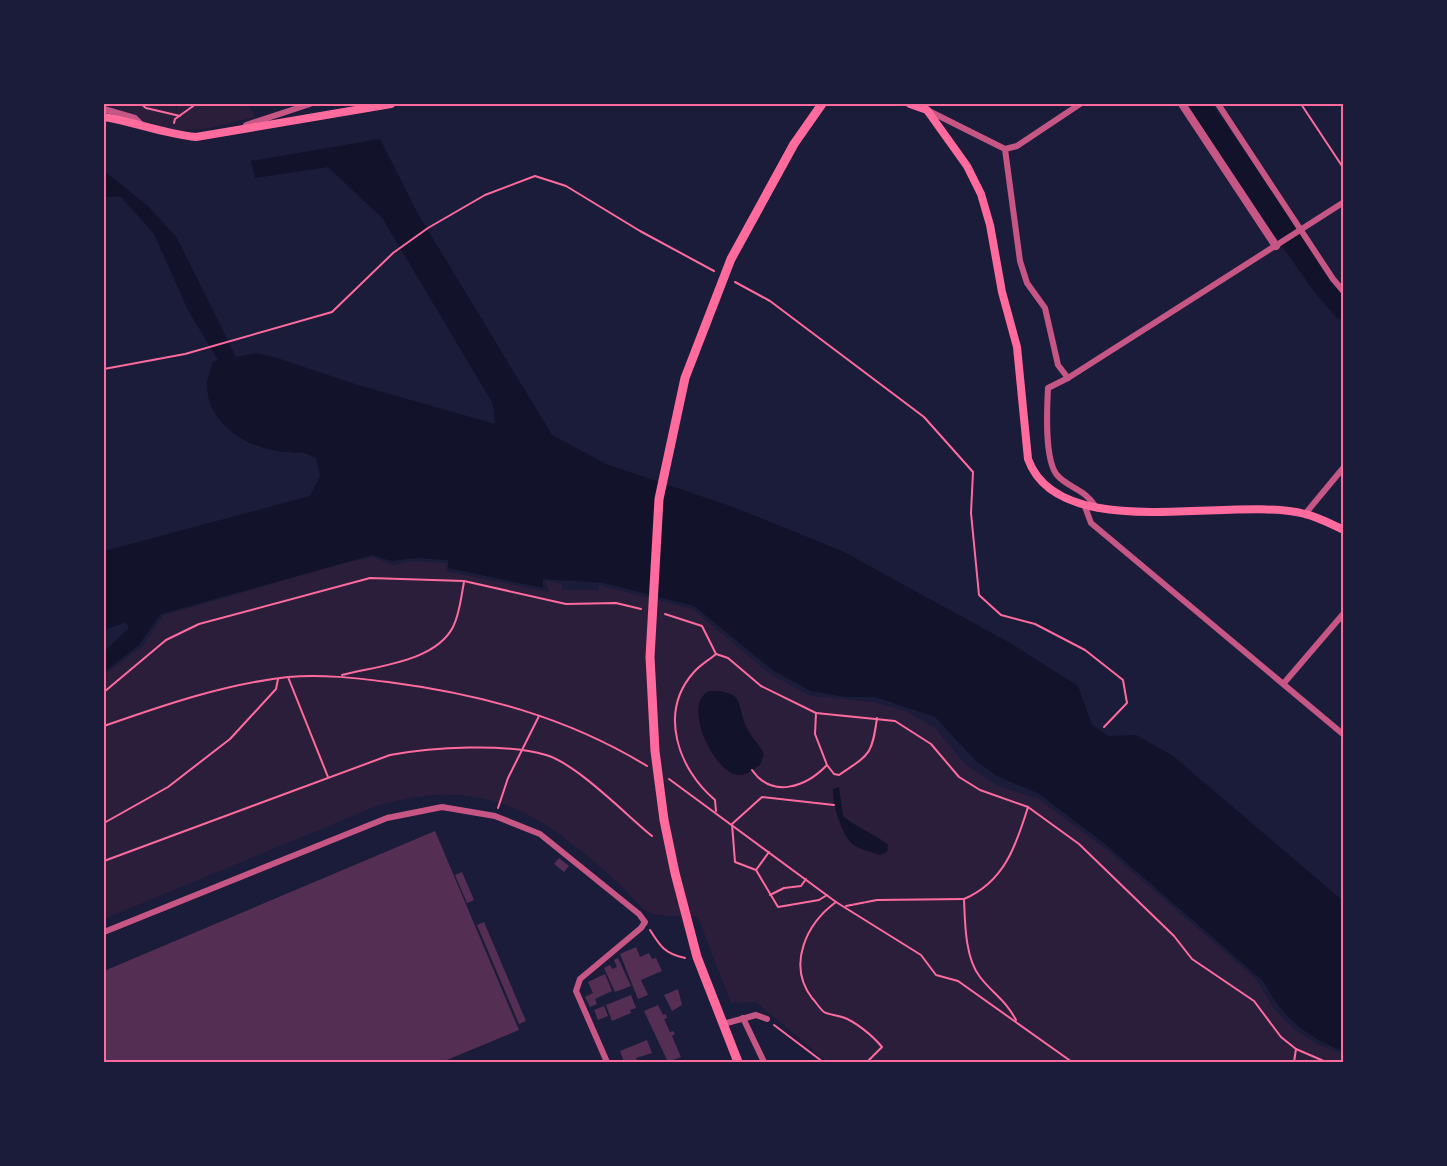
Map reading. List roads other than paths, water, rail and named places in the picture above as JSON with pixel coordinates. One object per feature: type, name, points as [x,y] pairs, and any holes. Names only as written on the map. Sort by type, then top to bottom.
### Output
[{"type":"main road","points":[[104,117],[170,135],[214,135],[391,104]]},
{"type":"main road","points":[[738,1062],[697,957],[664,820],[655,751],[650,657],[659,499],[685,378],[731,259],[794,144],[822,104]]},
{"type":"main road","points":[[910,104],[927,110],[967,166],[987,215],[1002,292],[1017,347],[1024,442],[1033,475],[1055,495],[1085,507],[1181,512],[1245,509],[1305,514],[1344,530]]},
{"type":"street","points":[[214,135],[310,104]]},
{"type":"street","points":[[927,110],[1005,149],[1017,146],[1080,104]]},
{"type":"street","points":[[1182,104],[1276,246]]},
{"type":"street","points":[[1218,104],[1298,231],[1344,292]]},
{"type":"street","points":[[104,108],[135,118],[143,127]]},
{"type":"street","points":[[1005,149],[1020,261],[1027,283],[1045,308],[1058,365],[1068,378]]},
{"type":"street","points":[[1097,508],[1084,493],[1057,475],[1050,462],[1048,388],[1068,378],[1344,202]]},
{"type":"street","points":[[1305,514],[1344,467]]},
{"type":"street","points":[[1085,507],[1091,524],[1344,735]]},
{"type":"street","points":[[1284,684],[1344,613]]},
{"type":"street","points":[[104,932],[387,818],[442,807],[495,816],[540,834],[561,848],[639,914],[645,922],[641,928],[580,979],[576,991],[607,1062]]},
{"type":"street","points":[[723,1024],[756,1015],[767,1019]]},
{"type":"street","points":[[743,1017],[764,1062]]},
{"type":"waterway","points":[[1197,104],[1324,285],[1344,308]]}]
